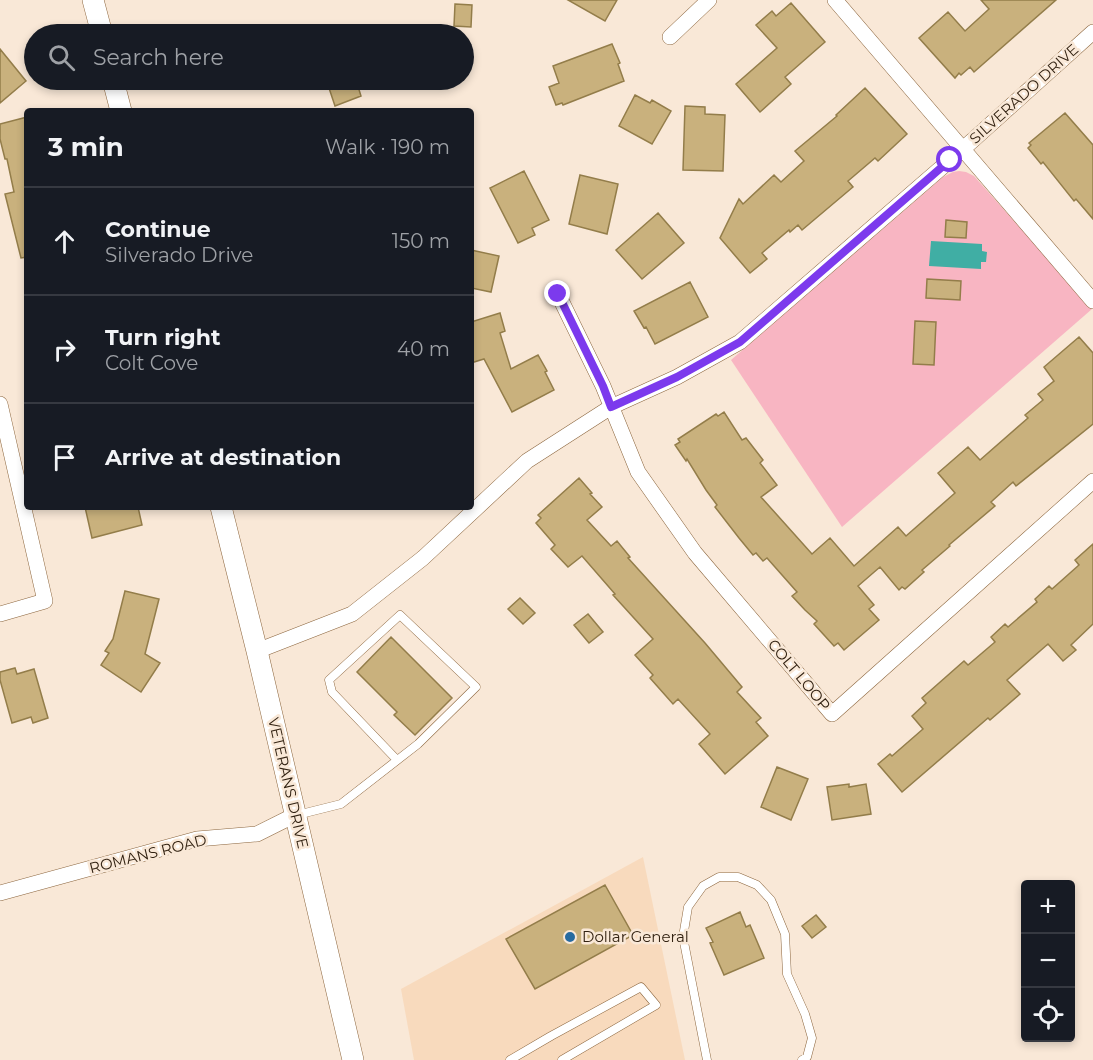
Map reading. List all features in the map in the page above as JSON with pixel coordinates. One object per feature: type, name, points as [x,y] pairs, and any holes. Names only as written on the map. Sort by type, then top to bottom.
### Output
[{"type":"main road","points":[[93,0],[99,24]]},
{"type":"main road","points":[[116,90],[120,108]]},
{"type":"main road","name":"VETERANS DRIVE","points":[[221,510],[257,651],[353,1060]]},
{"type":"street","points":[[670,37],[709,0]]},
{"type":"street","points":[[835,0],[1093,301]]},
{"type":"street","name":"SILVERADO DRIVE","points":[[257,651],[352,614],[423,558],[526,461],[611,407],[677,377],[740,342],[963,149],[1093,32]]},
{"type":"street","points":[[558,294],[611,407]]},
{"type":"street","points":[[0,404],[24,509]]},
{"type":"street","name":"COLT LOOP","points":[[611,407],[638,472],[695,553],[832,714],[1093,481]]},
{"type":"street","points":[[0,614],[45,601],[24,510]]},
{"type":"street","name":"ROMANS ROAD","points":[[0,893],[197,839],[257,834],[295,815]]},
{"type":"lane","points":[[295,815],[341,804],[418,744],[476,687],[400,615],[329,680],[332,692],[396,760]]},
{"type":"lane","points":[[707,1060],[683,937],[688,907],[703,886],[719,877],[738,877],[757,885],[771,900],[785,934],[787,974],[806,1014],[813,1038],[807,1057],[802,1060]]},
{"type":"lane","points":[[510,1060],[641,987],[656,1005],[562,1060]]},
{"type":"shaded area","points":[[959,171],[974,176],[1092,309],[842,527],[731,360],[943,177]]},
{"type":"shaded area","points":[[643,857],[685,1060],[414,1060],[401,989]]},
{"type":"water","points":[[931,241],[982,244],[982,251],[987,252],[986,262],[981,262],[981,269],[929,266]]},
{"type":"building","points":[[568,0],[617,0],[605,21]]},
{"type":"building","points":[[981,0],[1056,0],[974,72],[970,67],[955,78],[919,38],[948,12],[965,31],[989,9]]},
{"type":"building","points":[[791,3],[825,42],[785,77],[791,84],[760,112],[736,84],[777,48],[756,25],[772,11],[776,16]]},
{"type":"building","points":[[455,4],[472,5],[471,24],[454,24]]},
{"type":"building","points":[[612,44],[624,81],[563,105],[562,103],[556,105],[549,87],[559,83],[553,66]]},
{"type":"building","points":[[0,49],[24,79],[24,83],[0,103]]},
{"type":"building","points":[[865,88],[907,134],[878,161],[875,158],[848,181],[853,187],[802,230],[798,225],[790,232],[789,230],[762,253],[767,259],[750,273],[720,238],[739,199],[743,204],[774,175],[781,182],[804,161],[795,151],[837,116]]},
{"type":"building","points":[[330,90],[359,90],[361,96],[335,106]]},
{"type":"building","points":[[635,95],[650,103],[652,100],[671,111],[652,144],[619,126]]},
{"type":"building","points":[[685,106],[705,107],[705,114],[725,115],[723,171],[683,170]]},
{"type":"building","points":[[1065,113],[1093,145],[1093,219],[1076,199],[1074,201],[1043,162],[1041,164],[1028,148],[1031,145],[1029,143]]},
{"type":"building","points":[[24,118],[24,258],[21,258],[5,194],[14,192],[0,139],[0,124]]},
{"type":"building","points":[[524,171],[549,220],[532,228],[535,235],[518,243],[490,188]]},
{"type":"building","points":[[580,175],[618,184],[607,234],[569,224]]},
{"type":"building","points":[[658,213],[684,243],[642,279],[616,250]]},
{"type":"building","points":[[946,220],[967,222],[966,238],[945,237]]},
{"type":"building","points":[[474,251],[499,256],[491,292],[474,289]]},
{"type":"building","points":[[927,279],[961,281],[960,300],[926,298]]},
{"type":"building","points":[[690,282],[708,317],[655,344],[634,311]]},
{"type":"building","points":[[500,313],[505,331],[500,333],[511,369],[538,355],[554,390],[512,412],[484,359],[474,362],[474,321]]},
{"type":"building","points":[[915,321],[936,322],[934,365],[913,364]]},
{"type":"building","points":[[1079,337],[1093,353],[1093,424],[1016,486],[1013,482],[991,502],[995,506],[949,545],[905,589],[902,587],[899,590],[880,567],[858,586],[874,605],[869,609],[879,620],[844,650],[838,643],[834,646],[814,624],[817,621],[792,596],[797,592],[767,558],[763,561],[756,553],[753,555],[715,507],[717,505],[687,459],[686,461],[675,445],[680,442],[678,439],[716,414],[718,416],[724,412],[742,440],[746,438],[763,460],[760,463],[777,485],[761,497],[812,554],[830,538],[854,566],[898,527],[906,536],[955,493],[938,473],[968,447],[980,460],[1028,418],[1025,415],[1043,400],[1038,394],[1054,381],[1044,367]]},
{"type":"building","points":[[579,478],[602,507],[587,520],[611,546],[617,541],[630,557],[628,558],[742,687],[737,692],[761,718],[756,722],[768,736],[725,774],[699,744],[710,734],[678,699],[673,704],[650,678],[653,675],[635,655],[653,639],[582,556],[568,567],[551,549],[555,545],[536,523],[541,518],[538,515]]},
{"type":"building","points":[[86,510],[139,510],[142,525],[92,538]]},
{"type":"building","points":[[1093,544],[1093,624],[1071,645],[1076,650],[1063,661],[1048,644],[1007,680],[1020,694],[990,720],[988,718],[902,792],[878,764],[890,754],[892,756],[923,729],[912,716],[926,703],[922,698],[964,661],[968,665],[995,642],[991,637],[1005,624],[1008,627],[1037,602],[1035,599],[1049,586],[1052,589],[1079,565],[1075,560]]},
{"type":"building","points":[[125,591],[159,599],[145,654],[160,663],[141,692],[101,665],[109,653],[105,651],[113,639]]},
{"type":"building","points":[[520,598],[535,613],[523,624],[508,609]]},
{"type":"building","points":[[588,614],[603,632],[589,643],[574,625]]},
{"type":"building","points":[[391,637],[452,698],[415,735],[394,715],[397,712],[357,672]]},
{"type":"building","points":[[15,668],[17,674],[34,669],[48,718],[33,723],[31,717],[12,723],[0,680],[0,672]]},
{"type":"building","points":[[777,767],[808,779],[791,820],[761,807]]},
{"type":"building","points":[[849,784],[849,787],[866,784],[871,814],[832,820],[827,787]]},
{"type":"building","name":"Dollar General","points":[[605,885],[633,935],[535,989],[506,939]]},
{"type":"building","points":[[740,912],[746,927],[750,925],[764,958],[724,975],[706,928]]},
{"type":"building","points":[[816,915],[826,927],[812,938],[802,926]]},
{"type":"place","name":"Dollar General","points":[[570,937]]},
{"type":"route","points":[[558,294],[611,407],[677,377],[740,342],[950,160]]}]
